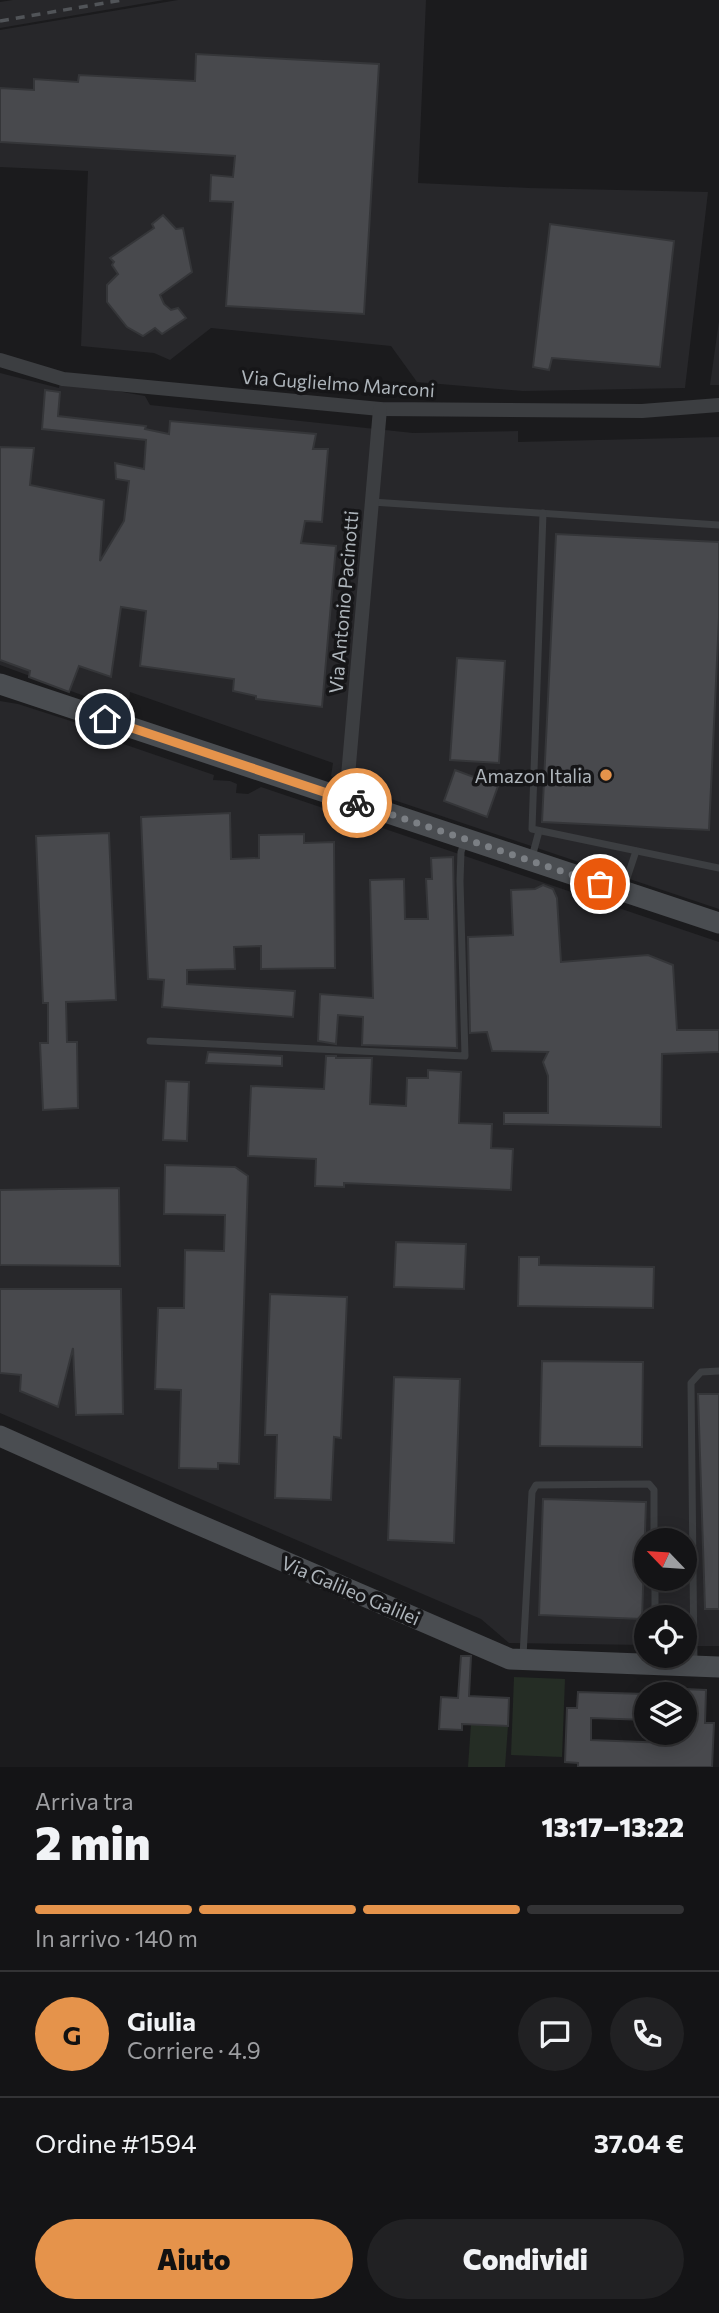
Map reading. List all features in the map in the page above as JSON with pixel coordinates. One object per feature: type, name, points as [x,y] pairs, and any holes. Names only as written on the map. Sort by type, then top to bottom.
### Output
[{"type":"street","name":"Via Guglielmo Marconi","points":[[0,360],[63,379],[380,409],[642,411],[719,405]]},
{"type":"street","name":"Via Antonio Pacinotti","points":[[346,799],[380,409]]},
{"type":"street","points":[[0,684],[719,923]]},
{"type":"street","name":"Via Galileo Galilei","points":[[0,1436],[510,1659],[634,1660]]},
{"type":"street","name":"Via Galileo Galilei","points":[[697,1667],[719,1667]]},
{"type":"lane","points":[[371,502],[719,525]]},
{"type":"lane","points":[[543,513],[533,830],[719,867]]},
{"type":"lane","points":[[531,861],[539,831]]},
{"type":"lane","points":[[150,1041],[465,1056],[460,881],[461,852],[466,839]]},
{"type":"lane","points":[[623,891],[636,851]]},
{"type":"lane","points":[[693,1605],[691,1382],[701,1372],[719,1371]]},
{"type":"lane","points":[[523,1660],[532,1492],[536,1485],[649,1484],[654,1490],[654,1528]]},
{"type":"shaded area","points":[[164,0],[0,28],[0,2]]},
{"type":"shaded area","points":[[178,0],[426,0],[418,183],[708,192],[685,388],[523,391],[417,382],[391,346],[211,328],[170,360],[154,353],[81,346],[88,171],[0,167],[0,30]]},
{"type":"shaded area","points":[[719,321],[719,385],[710,385]]},
{"type":"shaded area","points":[[0,373],[59,388],[60,381],[145,396],[150,405],[413,433],[518,431],[518,442],[719,437],[719,909],[358,788],[331,776],[333,763],[130,692],[129,701],[110,698],[109,705],[0,665]]},
{"type":"shaded area","points":[[0,701],[18,704],[105,732],[103,737],[214,775],[213,780],[237,784],[236,793],[248,794],[261,787],[719,942],[719,1646],[697,1646],[697,1605],[634,1605],[634,1645],[509,1643],[481,1619],[0,1413]]},
{"type":"shaded area","points":[[514,1677],[565,1679],[562,1757],[511,1755]]},
{"type":"shaded area","points":[[471,1724],[508,1726],[505,1767],[468,1767]]},
{"type":"building","points":[[196,54],[379,64],[364,314],[226,306],[233,202],[210,201],[211,175],[233,177],[235,156],[0,142],[0,88],[34,90],[34,79],[78,82],[79,75],[195,81]]},
{"type":"building","points":[[163,215],[176,229],[183,228],[192,272],[160,295],[164,304],[171,310],[178,308],[186,318],[162,334],[155,328],[143,336],[127,327],[107,302],[107,285],[118,274],[110,258],[154,228],[152,224]]},
{"type":"building","points":[[550,224],[674,241],[660,367],[552,358],[549,370],[533,367]]},
{"type":"building","points":[[45,390],[60,392],[58,416],[146,426],[145,429],[169,434],[170,421],[316,434],[313,449],[328,449],[322,522],[305,521],[301,543],[336,546],[322,707],[256,699],[256,696],[233,691],[234,679],[140,666],[146,611],[121,607],[111,677],[79,666],[69,692],[29,677],[30,671],[0,660],[0,447],[34,448],[30,485],[104,500],[100,561],[124,521],[129,481],[116,479],[115,463],[144,469],[146,440],[42,429]]},
{"type":"building","points":[[556,534],[719,542],[719,618],[709,830],[542,822]]},
{"type":"building","points":[[457,658],[505,661],[499,763],[450,760]]},
{"type":"building","points":[[455,770],[498,786],[487,817],[444,801]]},
{"type":"building","points":[[230,813],[231,859],[259,858],[259,835],[304,834],[304,843],[334,842],[335,968],[261,969],[261,946],[234,947],[235,969],[187,970],[187,984],[295,991],[293,1017],[162,1007],[164,980],[148,979],[141,817]]},
{"type":"building","points":[[109,833],[116,1000],[66,1002],[67,1042],[77,1042],[78,1108],[43,1110],[40,1043],[48,1043],[48,1003],[43,1003],[36,836]]},
{"type":"building","points":[[453,857],[457,1048],[362,1045],[363,1017],[338,1015],[336,1044],[318,1041],[320,994],[373,998],[370,880],[404,879],[405,919],[428,919],[426,879],[432,879],[431,858]]},
{"type":"building","points":[[543,885],[553,889],[557,898],[561,962],[648,955],[673,965],[677,1030],[719,1030],[719,1052],[662,1054],[661,1127],[504,1124],[504,1113],[548,1113],[548,1076],[543,1062],[548,1052],[492,1051],[487,1032],[470,1033],[468,937],[513,935],[511,890],[535,889]]},
{"type":"building","points":[[208,1052],[282,1056],[282,1066],[206,1063]]},
{"type":"building","points":[[326,1056],[372,1058],[370,1104],[406,1106],[407,1078],[428,1078],[428,1070],[461,1072],[459,1123],[492,1124],[491,1148],[513,1149],[511,1190],[344,1183],[344,1187],[315,1186],[316,1159],[248,1156],[251,1086],[324,1089]]},
{"type":"building","points":[[166,1081],[189,1082],[187,1141],[163,1140]]},
{"type":"building","points":[[165,1165],[235,1167],[248,1176],[239,1464],[218,1463],[218,1469],[179,1468],[181,1390],[155,1389],[158,1308],[184,1308],[185,1250],[224,1251],[225,1215],[164,1214]]},
{"type":"building","points":[[119,1188],[120,1266],[0,1265],[0,1190]]},
{"type":"building","points":[[396,1242],[466,1244],[464,1289],[394,1287]]},
{"type":"building","points":[[519,1257],[539,1257],[539,1265],[654,1267],[653,1308],[518,1306]]},
{"type":"building","points":[[0,1289],[121,1289],[123,1414],[76,1415],[73,1348],[58,1407],[20,1391],[21,1375],[0,1373]]},
{"type":"building","points":[[270,1294],[347,1297],[341,1438],[334,1437],[331,1500],[275,1498],[277,1435],[265,1435]]},
{"type":"building","points":[[542,1361],[643,1362],[642,1447],[540,1446]]},
{"type":"building","points":[[394,1377],[460,1379],[454,1543],[388,1540]]},
{"type":"building","points":[[698,1394],[719,1394],[719,1609],[705,1609]]},
{"type":"building","points":[[543,1499],[646,1502],[645,1528],[634,1528],[634,1591],[643,1591],[642,1605],[634,1605],[634,1619],[539,1615]]},
{"type":"building","points":[[461,1656],[471,1656],[469,1696],[509,1698],[508,1726],[462,1724],[462,1730],[439,1729],[441,1697],[458,1698]]},
{"type":"building","points":[[697,1690],[706,1690],[705,1723],[714,1723],[712,1767],[578,1767],[578,1763],[565,1762],[567,1708],[577,1708],[578,1692],[634,1694],[634,1720],[591,1718],[591,1740],[634,1742],[634,1745],[697,1745]]},
{"type":"railway","points":[[0,21],[122,0]]},
{"type":"way so far","points":[[357,803],[600,884]]},
{"type":"place","name":"Amazon Italia","points":[[606,775]]},
{"type":"route","points":[[105,719],[357,803]]}]
